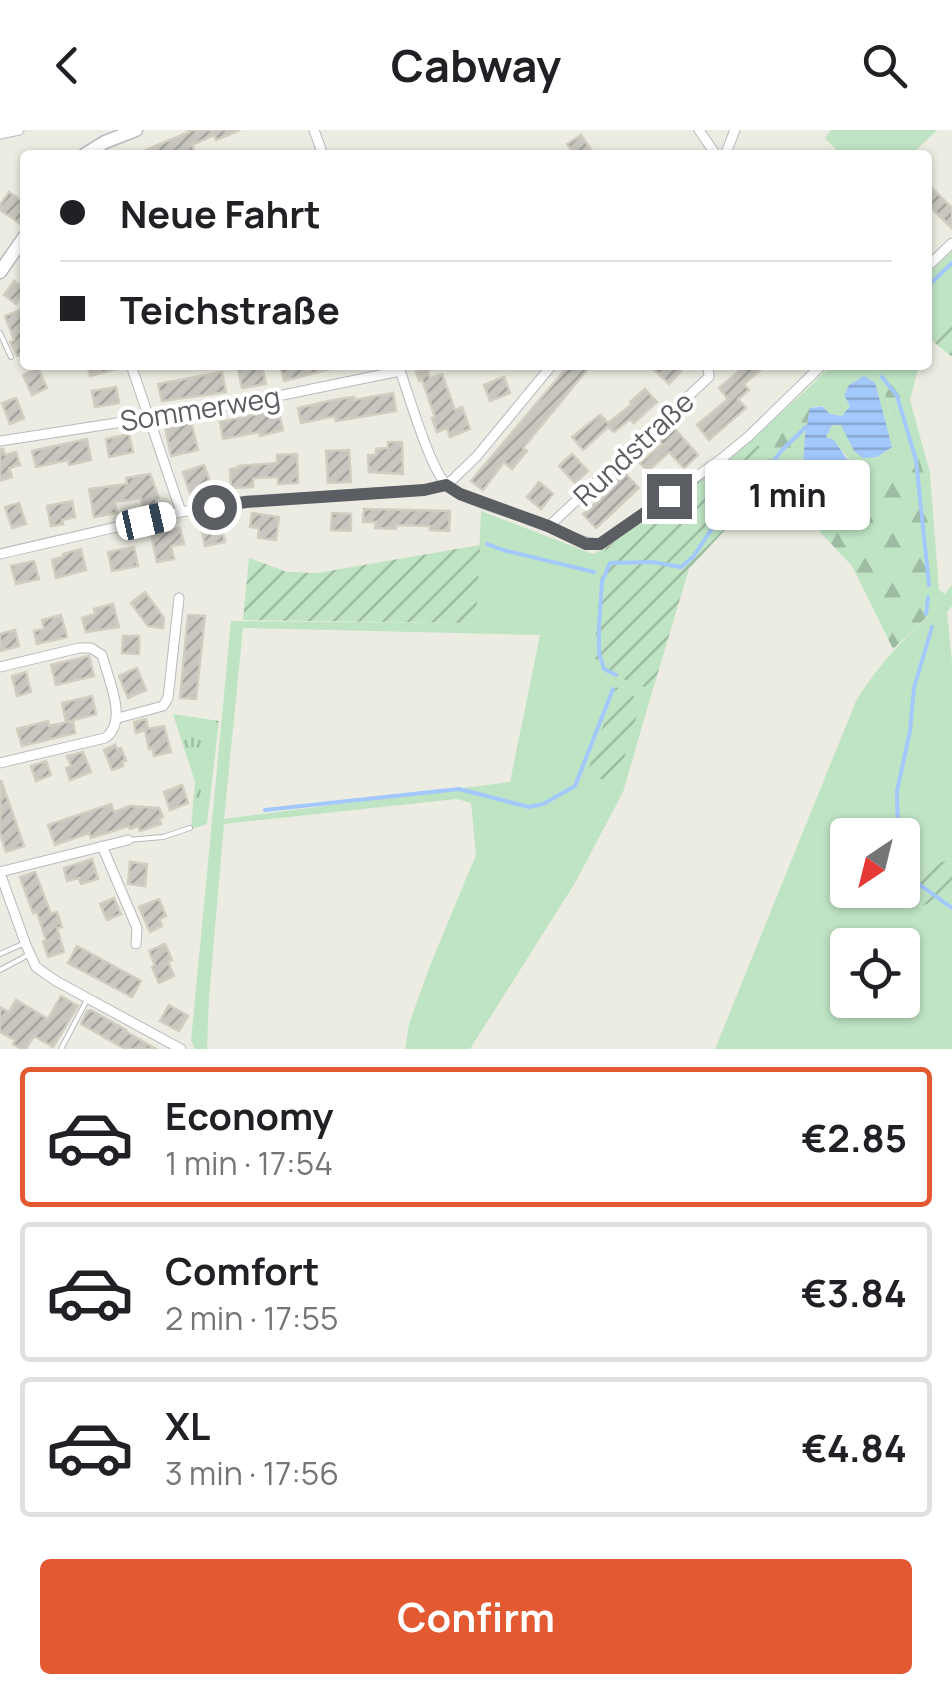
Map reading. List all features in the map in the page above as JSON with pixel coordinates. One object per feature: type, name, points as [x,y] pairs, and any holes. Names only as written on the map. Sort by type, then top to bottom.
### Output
[{"type":"main road","points":[[104,136],[136,130]]},
{"type":"main road","points":[[0,272],[20,243]]},
{"type":"street","points":[[0,134],[19,130]]},
{"type":"street","points":[[932,262],[952,243]]},
{"type":"street","points":[[132,370],[181,512]]},
{"type":"street","name":"Sommerweg","points":[[0,441],[239,404],[390,370]]},
{"type":"street","points":[[400,370],[436,470],[446,485],[586,544],[600,544],[720,460],[817,370]]},
{"type":"street","points":[[0,542],[2,554],[181,512],[246,502],[424,490],[446,485],[476,456],[548,370]]},
{"type":"street","name":"Rundstraße","points":[[548,526],[708,377],[708,370]]},
{"type":"street","points":[[118,718],[163,706],[168,698],[179,598]]},
{"type":"street","points":[[0,667],[91,648],[102,655],[118,718],[114,732],[105,738],[0,764]]},
{"type":"street","points":[[128,840],[0,872],[36,967],[181,1049]]},
{"type":"street","points":[[102,846],[137,928],[136,944]]},
{"type":"lane","points":[[0,333],[11,357]]},
{"type":"lane","points":[[128,840],[163,837],[190,828]]},
{"type":"lane","points":[[0,954],[26,943]]},
{"type":"lane","points":[[0,970],[30,954]]},
{"type":"lane","points":[[61,1049],[88,998]]},
{"type":"green space","points":[[831,130],[937,130],[916,150],[836,150],[825,138]]},
{"type":"green space","points":[[952,251],[952,310],[932,336],[932,270]]},
{"type":"green space","points":[[952,310],[952,357],[932,341],[939,324]]},
{"type":"green space","points":[[827,370],[918,370],[910,400],[930,473],[939,590],[945,594],[952,585],[952,606],[947,612],[952,662],[952,859],[920,868],[920,818],[830,818],[830,908],[900,911],[952,898],[952,1049],[715,1049],[856,701],[874,674],[936,608],[900,396],[880,371],[877,374],[901,446],[892,474],[882,479],[864,469],[861,473],[826,437],[832,425],[881,410],[876,386],[842,416],[830,414],[823,406],[817,406],[805,391]]},
{"type":"green space","points":[[881,370],[900,396],[923,472],[936,608],[893,649],[852,566],[771,480],[774,463],[752,438],[805,391],[817,406],[810,408],[804,466],[818,481],[861,473],[863,468],[882,479],[892,473],[901,446],[877,374]]},
{"type":"green space","points":[[752,438],[774,463],[771,480],[689,569],[653,689],[604,671],[594,657],[606,548]]},
{"type":"green space","points":[[481,511],[593,554],[606,548],[595,657],[637,685],[653,689],[623,792],[575,883],[470,1049],[405,1049],[409,1024],[431,963],[476,855],[471,803],[457,799],[224,824],[207,1049],[195,1049],[191,1041],[231,621],[476,623]],"holes":[[[243,628],[540,635],[510,782],[224,819]]]},
{"type":"green space","points":[[480,545],[476,623],[243,620],[249,558],[287,572],[317,573]]},
{"type":"green space","points":[[616,687],[640,705],[618,778],[585,780]]},
{"type":"green space","points":[[173,714],[219,721],[207,824],[191,829],[195,782]]},
{"type":"green space","points":[[952,859],[952,898],[920,906],[920,868]]},
{"type":"water","points":[[864,376],[876,386],[892,447],[877,457],[863,458],[854,451],[841,425],[832,425],[826,437],[834,440],[864,474],[839,488],[818,481],[803,466],[810,408],[822,406],[830,414],[842,416],[850,406],[844,395],[849,385]]},
{"type":"building","points":[[240,130],[216,140],[214,135],[192,145],[194,150],[146,150],[189,132]]},
{"type":"building","points":[[581,135],[591,150],[571,150],[567,144]]},
{"type":"building","points":[[932,188],[952,208],[952,228],[932,209]]},
{"type":"building","points":[[9,192],[20,200],[19,223],[0,210]]},
{"type":"building","points":[[14,281],[20,285],[16,304],[4,295]]},
{"type":"building","points":[[20,310],[17,356],[10,342],[14,340],[5,316]]},
{"type":"building","points":[[39,370],[47,388],[32,395],[23,375]]},
{"type":"building","points":[[88,370],[112,370],[90,376]]},
{"type":"building","points":[[238,370],[263,370],[266,384],[242,388]]},
{"type":"building","points":[[281,370],[326,370],[284,381]]},
{"type":"building","points":[[427,370],[430,378],[442,374],[455,410],[462,407],[470,429],[450,437],[447,428],[437,432],[432,418],[435,417],[416,372]]},
{"type":"building","points":[[565,370],[587,370],[523,448],[527,451],[512,469],[504,462],[483,490],[471,481]]},
{"type":"building","points":[[654,370],[681,371],[669,384]]},
{"type":"building","points":[[740,370],[760,370],[744,384],[749,390],[738,399],[746,408],[709,440],[697,425],[728,399],[719,388]]},
{"type":"building","points":[[222,372],[226,392],[162,401],[158,384]]},
{"type":"building","points":[[504,377],[510,393],[490,401],[484,385]]},
{"type":"building","points":[[116,387],[119,403],[95,407],[92,391]]},
{"type":"building","points":[[645,389],[657,402],[634,423],[630,419],[614,432],[608,427],[583,450],[572,437],[600,415],[608,423]]},
{"type":"building","points":[[393,393],[396,411],[301,423],[298,408]]},
{"type":"building","points":[[16,398],[24,418],[10,424],[2,403]]},
{"type":"building","points":[[278,410],[283,430],[223,439],[220,422]]},
{"type":"building","points":[[191,421],[198,450],[171,456],[165,427]]},
{"type":"building","points":[[674,428],[698,455],[684,468],[669,452],[648,471],[640,463]]},
{"type":"building","points":[[129,434],[133,452],[109,457],[106,439]]},
{"type":"building","points":[[87,439],[91,460],[36,467],[32,451]]},
{"type":"building","points":[[388,442],[402,442],[403,474],[369,472],[368,455],[376,455],[376,449],[388,448]]},
{"type":"building","points":[[0,449],[5,455],[16,452],[20,465],[9,468],[12,477],[0,481]]},
{"type":"building","points":[[349,450],[351,482],[328,483],[326,451]]},
{"type":"building","points":[[297,454],[298,483],[278,484],[278,477],[253,478],[253,487],[231,488],[230,469],[277,463],[277,455]]},
{"type":"building","points":[[572,454],[588,471],[575,483],[559,466]]},
{"type":"building","points":[[204,465],[212,487],[190,494],[183,472]]},
{"type":"building","points":[[624,472],[639,488],[596,528],[583,514]]},
{"type":"building","points":[[150,474],[159,498],[158,507],[143,510],[141,498],[115,502],[117,513],[94,517],[89,489],[127,484],[126,478]]},
{"type":"building","points":[[539,482],[553,494],[541,509],[527,497]]},
{"type":"building","points":[[72,501],[75,517],[51,526],[47,506]]},
{"type":"building","points":[[19,503],[26,524],[12,528],[5,507]]},
{"type":"building","points":[[364,509],[450,511],[449,531],[430,530],[430,526],[375,528],[376,522],[363,522]]},
{"type":"building","points":[[252,513],[279,517],[276,540],[258,538],[259,528],[250,527]]},
{"type":"building","points":[[332,513],[351,514],[351,531],[331,530]]},
{"type":"building","points":[[220,519],[225,542],[205,546],[200,523]]},
{"type":"building","points":[[180,528],[184,544],[171,546],[174,559],[157,562],[151,534]]},
{"type":"building","points":[[134,547],[138,566],[112,571],[108,552]]},
{"type":"building","points":[[81,549],[86,570],[56,578],[52,560]]},
{"type":"building","points":[[34,561],[39,579],[16,584],[11,566]]},
{"type":"building","points":[[145,592],[164,618],[163,628],[148,626],[131,603]]},
{"type":"building","points":[[113,604],[119,627],[86,632],[82,618],[95,614],[94,609]]},
{"type":"building","points":[[61,615],[67,637],[37,644],[34,631],[44,629],[42,620]]},
{"type":"building","points":[[188,615],[205,616],[196,699],[180,698]]},
{"type":"building","points":[[15,630],[19,646],[0,651],[0,634]]},
{"type":"building","points":[[123,636],[139,636],[139,654],[122,653]]},
{"type":"building","points":[[89,656],[94,676],[56,685],[51,665]]},
{"type":"building","points":[[137,668],[146,690],[128,698],[119,676]]},
{"type":"building","points":[[26,672],[31,692],[17,696],[12,676]]},
{"type":"building","points":[[92,696],[96,714],[66,722],[62,703]]},
{"type":"building","points":[[146,719],[148,729],[164,726],[171,752],[154,756],[145,730],[136,733],[134,722]]},
{"type":"building","points":[[48,721],[49,726],[73,721],[75,733],[22,746],[17,729]]},
{"type":"building","points":[[115,745],[121,748],[126,761],[112,770],[104,750]]},
{"type":"building","points":[[83,752],[91,772],[70,780],[67,756]]},
{"type":"building","points":[[46,761],[51,775],[36,781],[31,766]]},
{"type":"building","points":[[1,780],[24,846],[6,852],[0,833]]},
{"type":"building","points":[[182,785],[188,803],[170,810],[164,792]]},
{"type":"building","points":[[111,804],[114,812],[130,806],[159,808],[161,824],[140,831],[138,826],[129,826],[91,838],[89,833],[55,845],[48,825]]},
{"type":"building","points":[[92,859],[98,879],[81,884],[79,878],[67,881],[64,868]]},
{"type":"building","points":[[130,862],[147,864],[145,886],[128,884]]},
{"type":"building","points":[[35,872],[51,914],[57,912],[62,927],[57,928],[64,952],[48,957],[37,912],[33,913],[20,877]]},
{"type":"building","points":[[114,898],[121,914],[107,920],[100,904]]},
{"type":"building","points":[[159,899],[166,916],[159,919],[162,926],[150,932],[139,907]]},
{"type":"building","points":[[165,944],[174,976],[159,983],[149,951]]},
{"type":"building","points":[[77,946],[141,981],[132,997],[68,963]]},
{"type":"building","points":[[61,996],[78,1006],[53,1047],[34,1036],[26,1049],[21,1049],[13,1044],[15,1040],[0,1032],[0,1007],[9,1012],[16,1000],[48,1019]]},
{"type":"building","points":[[169,1005],[188,1016],[179,1031],[160,1021]]},
{"type":"building","points":[[91,1010],[156,1049],[125,1049],[81,1024]]},
{"type":"waterway","points":[[932,282],[952,263]]},
{"type":"waterway","points":[[882,377],[897,396],[916,460],[929,585]]},
{"type":"waterway","points":[[616,675],[604,669],[599,653],[602,582],[610,563],[652,562],[681,567],[806,427]]},
{"type":"waterway","points":[[487,544],[594,572]]},
{"type":"waterway","points":[[926,614],[928,597]]},
{"type":"waterway","points":[[898,818],[897,791],[910,731],[914,688],[932,627]]},
{"type":"waterway","points":[[265,810],[459,789],[529,807],[543,804],[575,786],[613,689]]},
{"type":"waterway","points":[[920,885],[952,908]]},
{"type":"route","points":[[214,507],[446,485],[586,544],[600,544],[669,496]]}]
